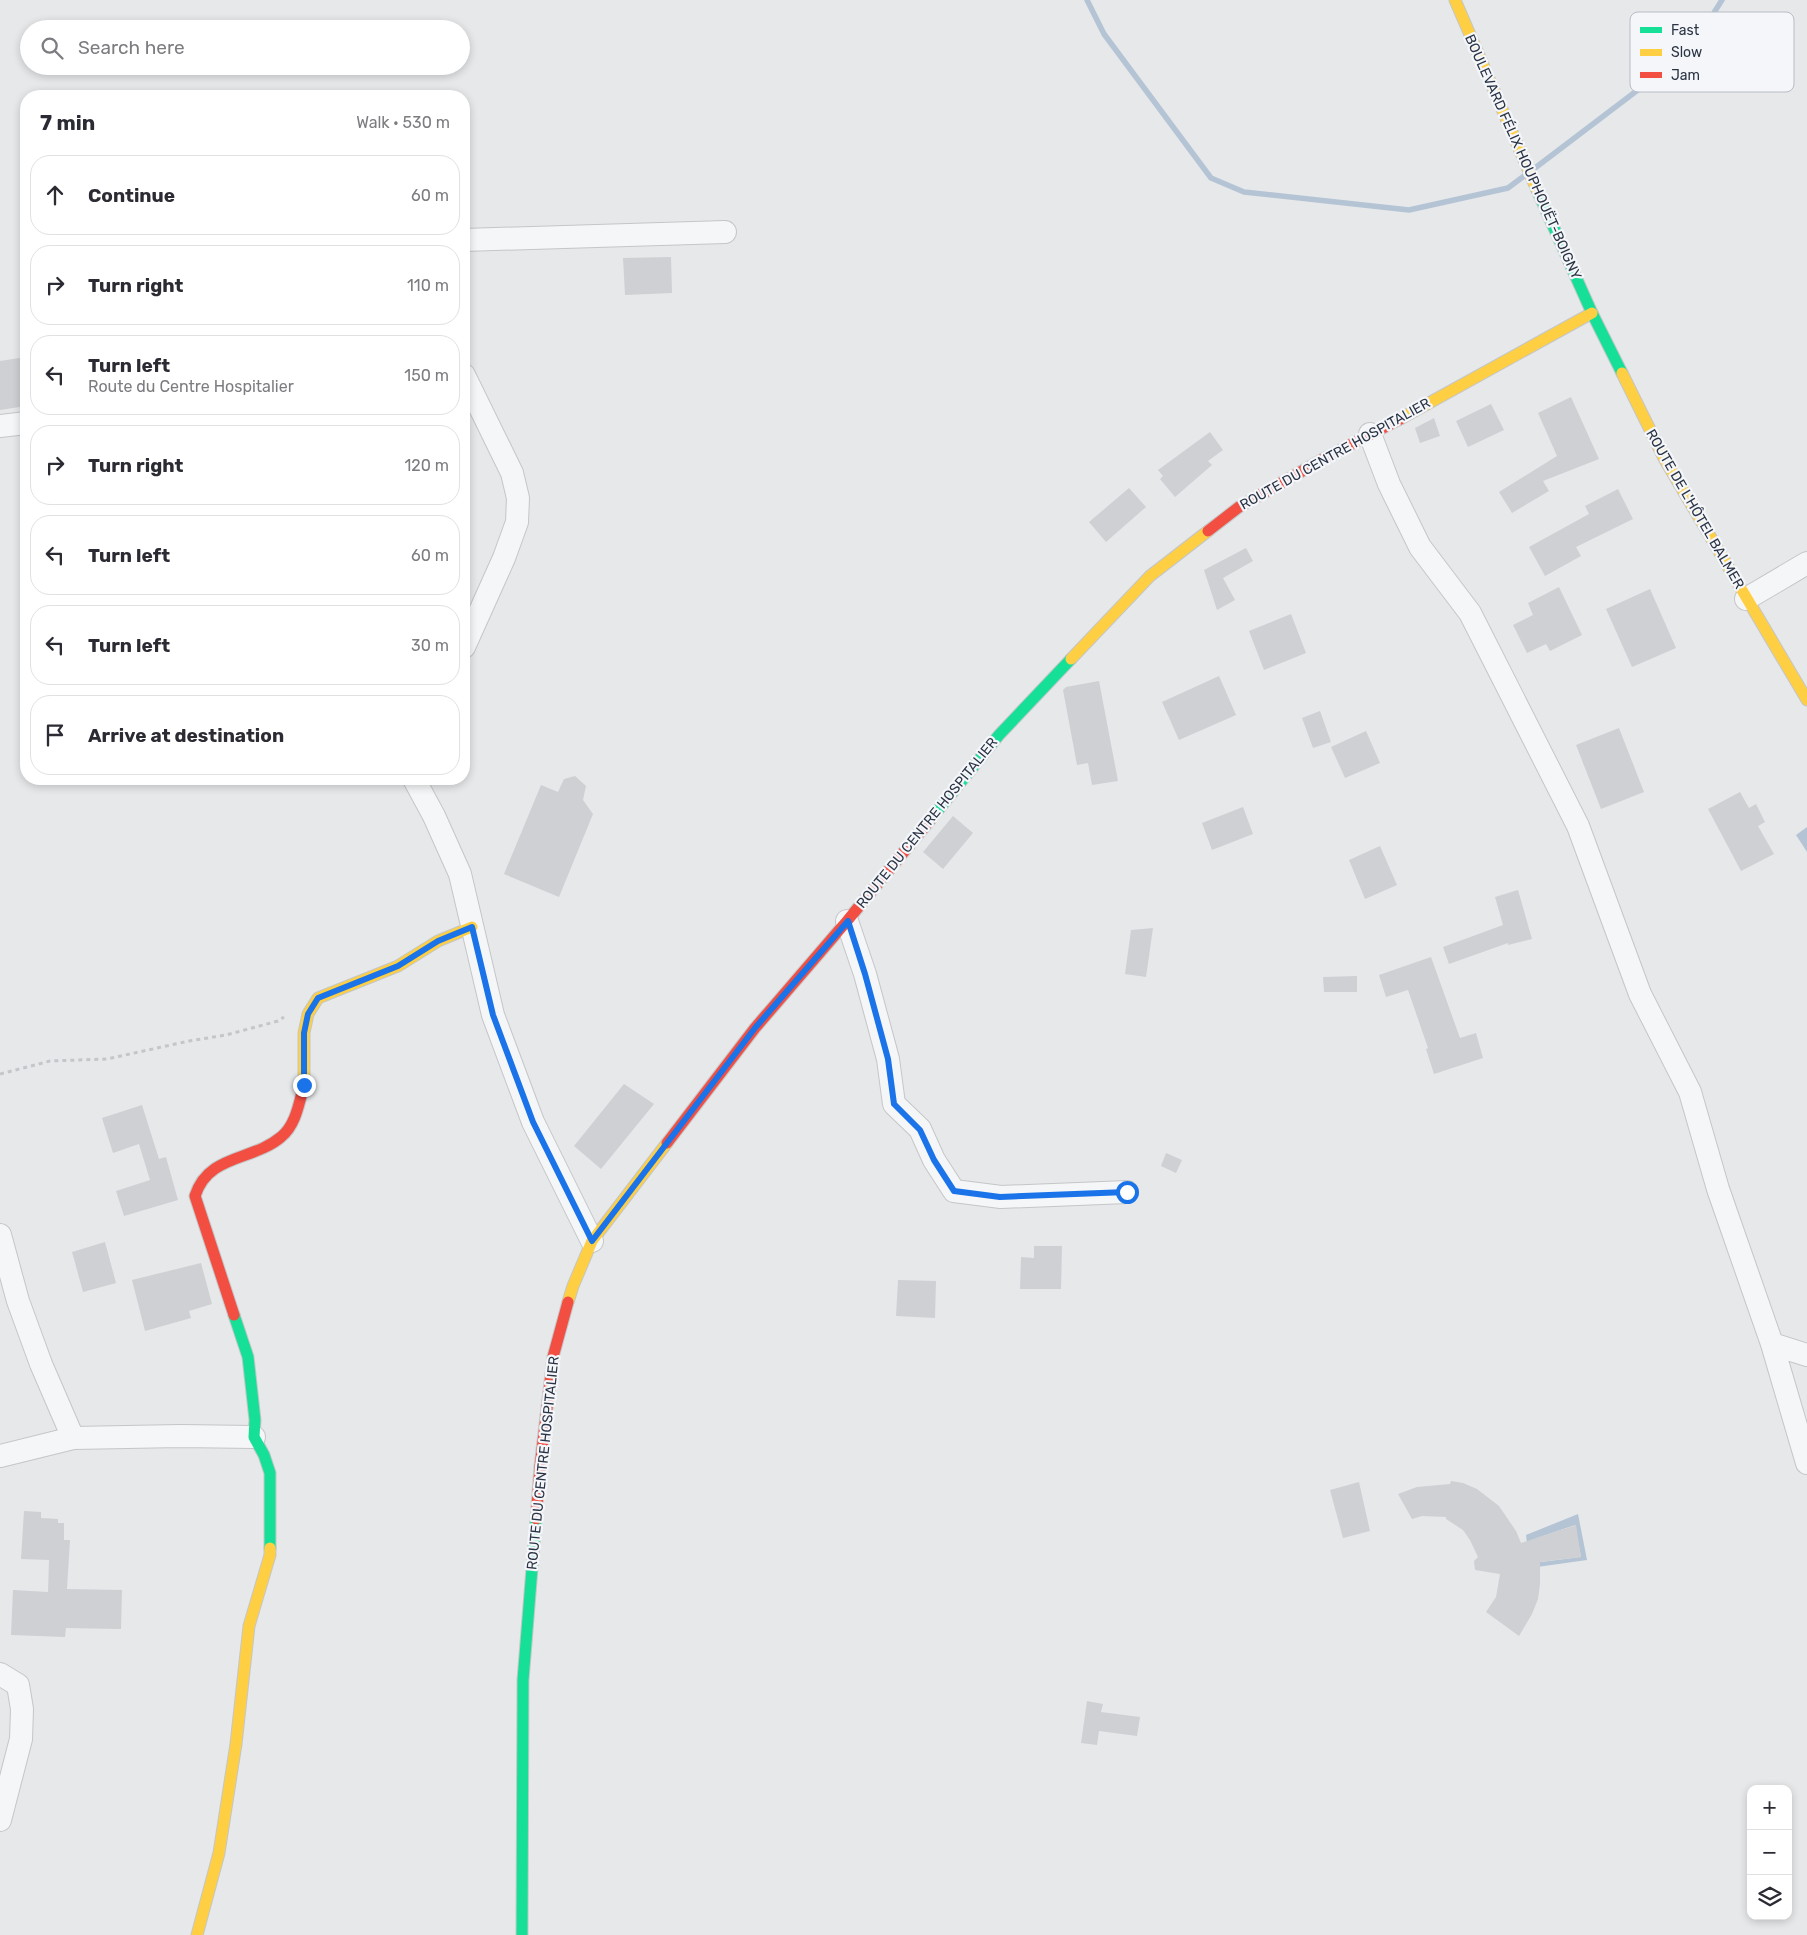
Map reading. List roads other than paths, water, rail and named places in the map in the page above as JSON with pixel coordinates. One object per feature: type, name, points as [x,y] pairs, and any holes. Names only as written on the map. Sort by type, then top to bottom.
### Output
[{"type":"street","name":"BOULEVARD FÉLIX HOUPHOUËT-BOIGNY","points":[[1455,0],[1508,126],[1592,313]]},
{"type":"street","points":[[470,240],[725,232]]},
{"type":"street","name":"ROUTE DU CENTRE HOSPITALIER","points":[[522,1935],[523,1680],[540,1467],[553,1357],[573,1286],[592,1241],[755,1028],[848,921],[999,735],[1150,576],[1239,507],[1324,458],[1592,313]]},
{"type":"street","name":"ROUTE DE L'HÔTEL BALMER","points":[[1592,313],[1665,460],[1807,700]]},
{"type":"street","points":[[470,387],[512,473],[518,498],[517,522],[470,633]]},
{"type":"street","points":[[0,426],[20,424]]},
{"type":"street","points":[[1370,434],[1389,484],[1420,547],[1470,613],[1578,826],[1640,994],[1690,1092],[1718,1189],[1772,1344],[1807,1463]]},
{"type":"street","points":[[1746,599],[1807,563]]},
{"type":"street","points":[[417,785],[434,816],[460,874],[493,1015],[533,1122],[592,1241]]},
{"type":"street","points":[[848,921],[865,974],[888,1059],[894,1104],[920,1130],[934,1160],[954,1191],[1000,1197],[1127,1192]]},
{"type":"street","points":[[197,1935],[219,1853],[236,1744],[249,1626],[270,1555],[270,1473],[264,1454],[254,1438],[254,1413],[248,1357],[195,1196],[200,1183],[214,1168],[267,1146],[282,1137],[294,1121],[304,1085],[304,1033],[308,1014],[318,998],[398,966],[438,941],[472,927]]},
{"type":"street","points":[[0,1235],[18,1301],[41,1364],[73,1438]]},
{"type":"street","points":[[1772,1344],[1807,1355]]},
{"type":"street","points":[[0,1456],[73,1438],[180,1436],[254,1438]]},
{"type":"street","points":[[0,1674],[18,1685],[22,1709],[21,1739],[0,1820]]},
{"type":"water","points":[[1807,827],[1807,852],[1796,835]]},
{"type":"water","points":[[1578,1514],[1587,1560],[1530,1568],[1526,1535]],"holes":[[[1575,1525],[1581,1557],[1541,1562],[1537,1538]]]},
{"type":"waterway","points":[[1087,0],[1104,34],[1211,178],[1244,192],[1409,210],[1508,188],[1524,176]]},
{"type":"waterway","points":[[1715,12],[1722,0]]},
{"type":"waterway","points":[[1535,168],[1635,92]]}]
